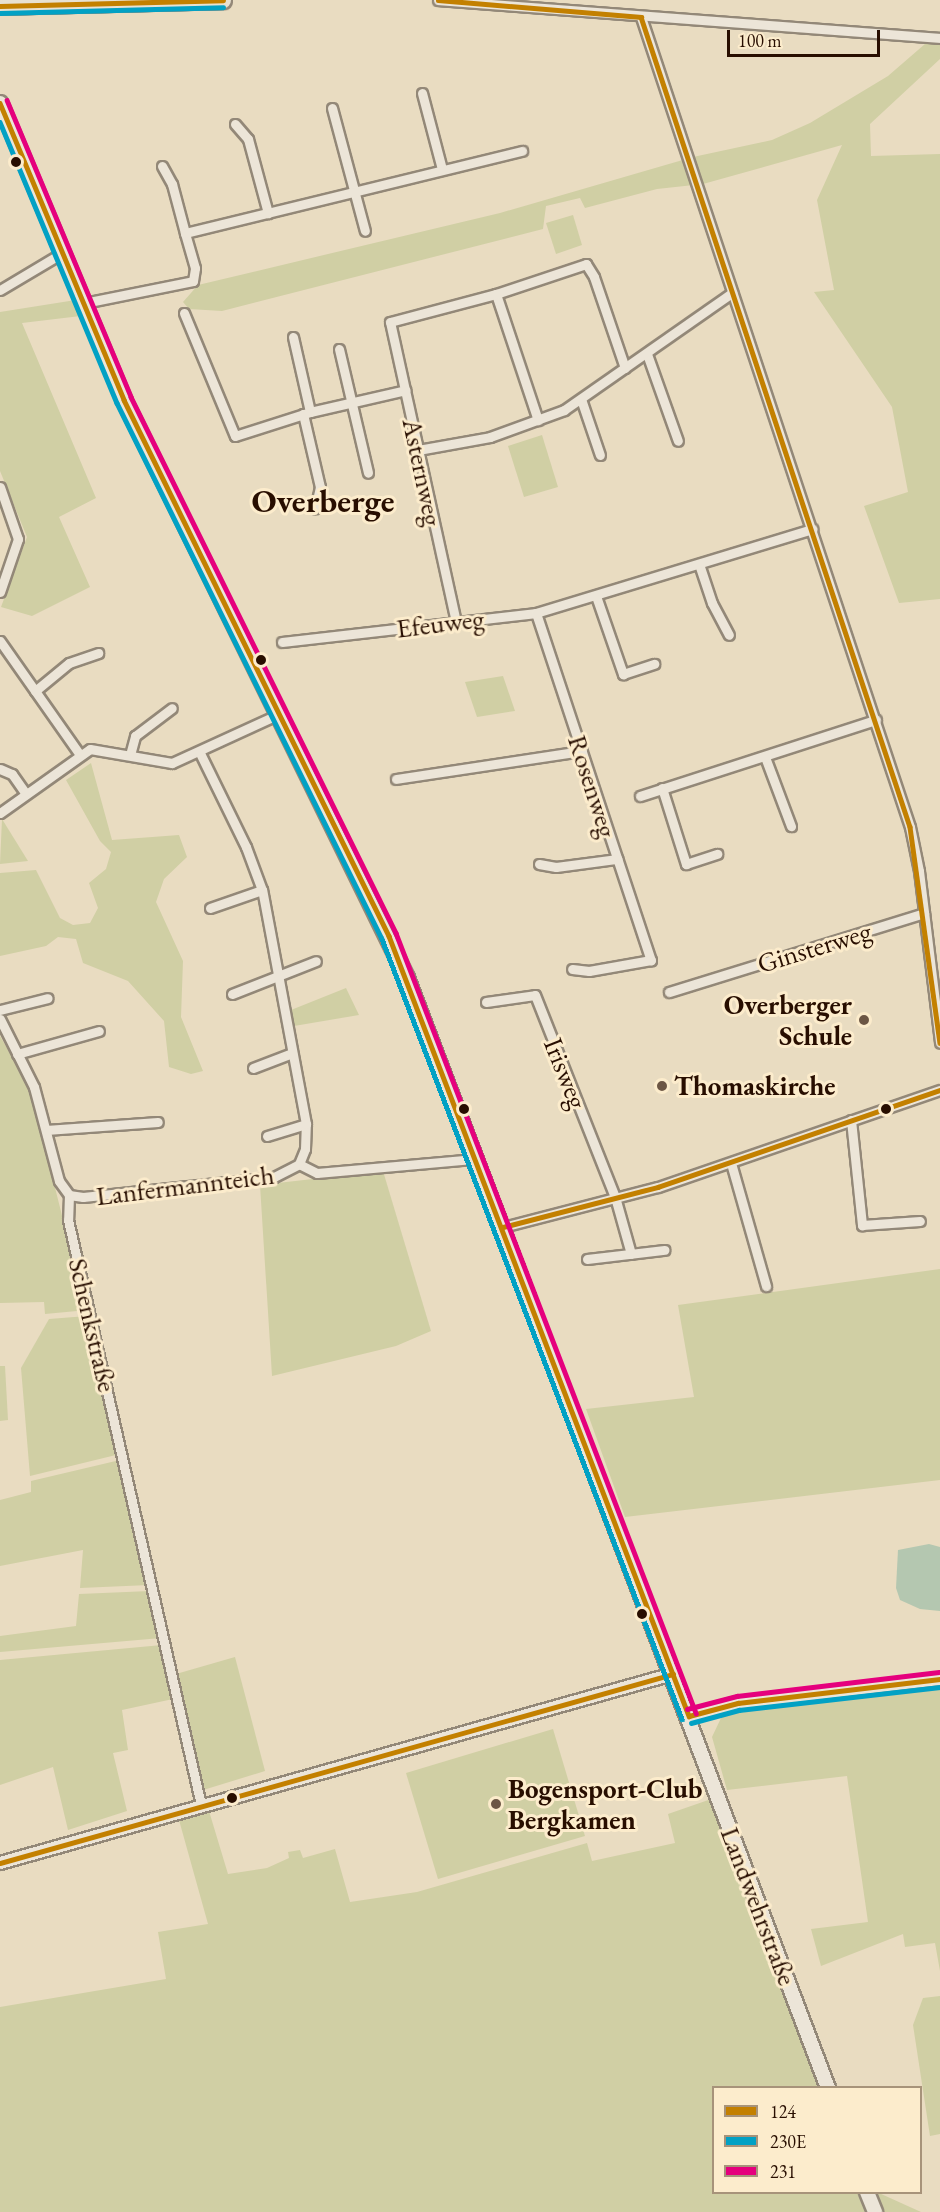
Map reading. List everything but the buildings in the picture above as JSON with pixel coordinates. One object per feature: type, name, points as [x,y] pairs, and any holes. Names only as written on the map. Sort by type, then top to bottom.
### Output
[{"type":"main road","points":[[3,7],[223,0]]},
{"type":"main road","name":"Landwehrstraße","points":[[0,103],[124,400],[277,715],[389,936],[503,1227],[827,2086]]},
{"type":"main road","points":[[867,2194],[875,2212]]},
{"type":"street","points":[[438,0],[641,17],[665,15],[940,38]]},
{"type":"street","points":[[641,17],[813,529],[910,827],[924,913],[940,1043]]},
{"type":"street","points":[[422,93],[442,169]]},
{"type":"street","points":[[332,108],[365,231]]},
{"type":"street","points":[[235,124],[248,139],[268,213]]},
{"type":"street","points":[[185,233],[522,151]]},
{"type":"street","points":[[84,303],[193,281],[195,268],[172,184],[162,166]]},
{"type":"street","points":[[0,290],[62,253]]},
{"type":"street","points":[[538,420],[496,294],[586,264],[594,277],[625,368]]},
{"type":"street","points":[[418,450],[490,437],[538,420],[581,399],[732,293]]},
{"type":"street","name":"Asternweg","points":[[456,621],[390,322],[496,294]]},
{"type":"street","points":[[184,313],[235,436],[306,413],[406,390]]},
{"type":"street","points":[[293,337],[320,487],[315,508]]},
{"type":"street","points":[[339,349],[368,473]]},
{"type":"street","points":[[647,354],[678,441]]},
{"type":"street","points":[[581,399],[600,455]]},
{"type":"street","points":[[0,487],[18,540],[0,592]]},
{"type":"street","name":"Efeuweg","points":[[282,642],[536,612],[596,596],[813,529]]},
{"type":"street","points":[[699,564],[712,603],[729,635]]},
{"type":"street","points":[[596,596],[623,674],[654,664]]},
{"type":"street","name":"Rosenweg","points":[[536,612],[651,960],[589,971],[572,969]]},
{"type":"street","points":[[0,642],[4,658],[35,691],[80,755]]},
{"type":"street","points":[[35,691],[69,663],[98,653]]},
{"type":"street","points":[[130,755],[135,736],[172,708]]},
{"type":"street","points":[[0,813],[90,749],[172,764],[200,753],[277,715]]},
{"type":"street","points":[[640,796],[876,720]]},
{"type":"street","points":[[396,778],[582,751]]},
{"type":"street","name":"Lanfermannteich","points":[[69,1195],[83,1197],[274,1177],[299,1164],[305,1149],[306,1124],[262,890],[246,848],[200,753]]},
{"type":"street","points":[[765,757],[791,826]]},
{"type":"street","points":[[0,769],[12,774],[26,794]]},
{"type":"street","points":[[662,788],[687,864],[717,854]]},
{"type":"street","points":[[539,864],[556,867],[617,860]]},
{"type":"street","points":[[210,908],[262,890]]},
{"type":"street","name":"Ginsterweg","points":[[669,992],[924,913]]},
{"type":"street","points":[[232,994],[316,962]]},
{"type":"street","name":"Irisweg","points":[[486,1002],[535,995],[615,1197]]},
{"type":"street","points":[[0,1010],[48,998]]},
{"type":"street","name":"Schenkstraße","points":[[0,1019],[34,1087],[58,1181],[69,1195],[68,1220],[201,1805]]},
{"type":"street","points":[[17,1054],[99,1031]]},
{"type":"street","points":[[253,1068],[292,1053]]},
{"type":"street","points":[[503,1227],[731,1163],[940,1090]]},
{"type":"street","points":[[851,1120],[862,1225],[920,1221]]},
{"type":"street","points":[[46,1130],[158,1122]]},
{"type":"street","name":"Lanfermannteich","points":[[267,1136],[306,1124]]},
{"type":"street","name":"Lanfermannteich","points":[[299,1164],[317,1173],[475,1159]]},
{"type":"street","points":[[731,1163],[766,1286]]},
{"type":"street","points":[[615,1197],[631,1254]]},
{"type":"street","points":[[587,1259],[664,1250]]},
{"type":"street","points":[[0,1863],[673,1674]]},
{"type":"street","points":[[689,1716],[738,1703],[940,1679]]},
{"type":"shaded area","points":[[940,31],[940,59],[870,124],[871,156],[940,154],[940,599],[899,603],[864,506],[908,492],[892,407],[814,292],[834,290],[817,200],[842,145],[703,184],[657,189],[585,208],[580,198],[546,206],[543,229],[222,311],[189,309],[183,302],[198,285],[500,213],[693,157],[772,140],[810,123],[888,76]]},
{"type":"shaded area","points":[[573,215],[582,245],[556,254],[546,223]]},
{"type":"shaded area","points":[[82,299],[89,315],[22,323],[96,498],[59,517],[90,587],[32,616],[1,607],[27,537],[0,471],[0,312]]},
{"type":"shaded area","points":[[542,435],[558,487],[524,497],[508,446]]},
{"type":"shaded area","points":[[503,676],[515,711],[477,717],[465,682]]},
{"type":"shaded area","points":[[91,763],[112,840],[179,835],[187,857],[164,879],[156,902],[183,961],[181,1017],[203,1071],[191,1074],[169,1067],[164,1021],[128,981],[83,963],[76,939],[58,937],[46,946],[0,956],[0,873],[36,870],[60,918],[73,925],[90,923],[98,908],[89,883],[106,869],[111,852],[100,841],[66,780]]},
{"type":"shaded area","points":[[2,819],[28,861],[0,864]]},
{"type":"shaded area","points":[[346,988],[359,1015],[294,1026],[291,1010]]},
{"type":"shaded area","points":[[0,1036],[27,1083],[37,1116],[84,1303],[77,1311],[45,1314],[44,1302],[0,1303]]},
{"type":"shaded area","points":[[383,1171],[431,1331],[396,1346],[272,1376],[260,1185]]},
{"type":"shaded area","points":[[940,1269],[940,1480],[625,1517],[586,1409],[694,1397],[678,1305]]},
{"type":"shaded area","points":[[87,1316],[120,1454],[30,1476],[21,1368],[49,1319]]},
{"type":"shaded area","points":[[0,1366],[5,1366],[8,1420],[0,1421]]},
{"type":"shaded area","points":[[120,1460],[149,1585],[80,1588],[83,1550],[0,1566],[0,1500],[31,1492],[31,1481]]},
{"type":"shaded area","points":[[929,1544],[940,1547],[940,1611],[920,1609],[900,1600],[896,1588],[898,1550]]},
{"type":"shaded area","points":[[150,1591],[161,1638],[0,1652],[0,1636],[76,1626],[79,1594]]},
{"type":"shaded area","points":[[162,1645],[173,1699],[122,1710],[128,1750],[113,1753],[127,1811],[68,1830],[53,1767],[0,1785],[0,1660]]},
{"type":"shaded area","points":[[235,1657],[265,1771],[200,1791],[176,1674]]},
{"type":"shaded area","points":[[940,1687],[940,1971],[935,1943],[905,1947],[903,1934],[821,1966],[811,1929],[868,1922],[847,1776],[727,1790],[712,1737],[721,1718],[740,1707]]},
{"type":"shaded area","name":"Bogensport-Club Bergkamen","points":[[553,1729],[585,1836],[438,1879],[406,1773]]},
{"type":"shaded area","points":[[717,1797],[824,2086],[712,2086],[712,2194],[862,2194],[870,2212],[0,2212],[0,2007],[166,1979],[158,1932],[208,1924],[179,1820],[209,1811],[228,1874],[267,1868],[289,1858],[288,1852],[300,1850],[303,1858],[335,1849],[350,1902],[417,1892],[587,1843],[592,1861],[675,1843],[668,1814]]},
{"type":"shaded area","points":[[940,1996],[940,2134],[930,2136],[913,2025],[923,1998]]},
{"type":"shaded area","points":[[876,2194],[921,2212],[884,2212]]},
{"type":"transit line","name":"124","points":[[0,6],[223,0]]},
{"type":"transit line","name":"124","points":[[438,0],[641,17]]},
{"type":"transit line","name":"230E","points":[[0,13],[223,7]]},
{"type":"transit line","name":"124","points":[[641,17],[910,827],[940,1043]]},
{"type":"transit line","name":"231","points":[[7,100],[131,397],[396,933],[696,1713]]},
{"type":"transit line","name":"124","points":[[0,103],[124,400],[389,936],[689,1716],[738,1703],[940,1679]]},
{"type":"transit line","name":"230E","points":[[0,122],[117,403],[382,939],[682,1719]]},
{"type":"transit line","name":"124","points":[[503,1227],[658,1187],[940,1090]]},
{"type":"transit line","name":"231","points":[[687,1709],[737,1696],[939,1672]]},
{"type":"transit line","name":"124","points":[[0,1863],[673,1674]]},
{"type":"transit line","name":"230E","points":[[691,1723],[739,1710],[940,1687]]},
{"type":"place","name":"Overberger Schule","points":[[864,1020]]},
{"type":"place","name":"Thomaskirche","points":[[662,1086]]},
{"type":"place","name":"Bogensport-Club Bergkamen","points":[[496,1804]]},
{"type":"district","name":"Overberge","points":[[323,501]]}]
